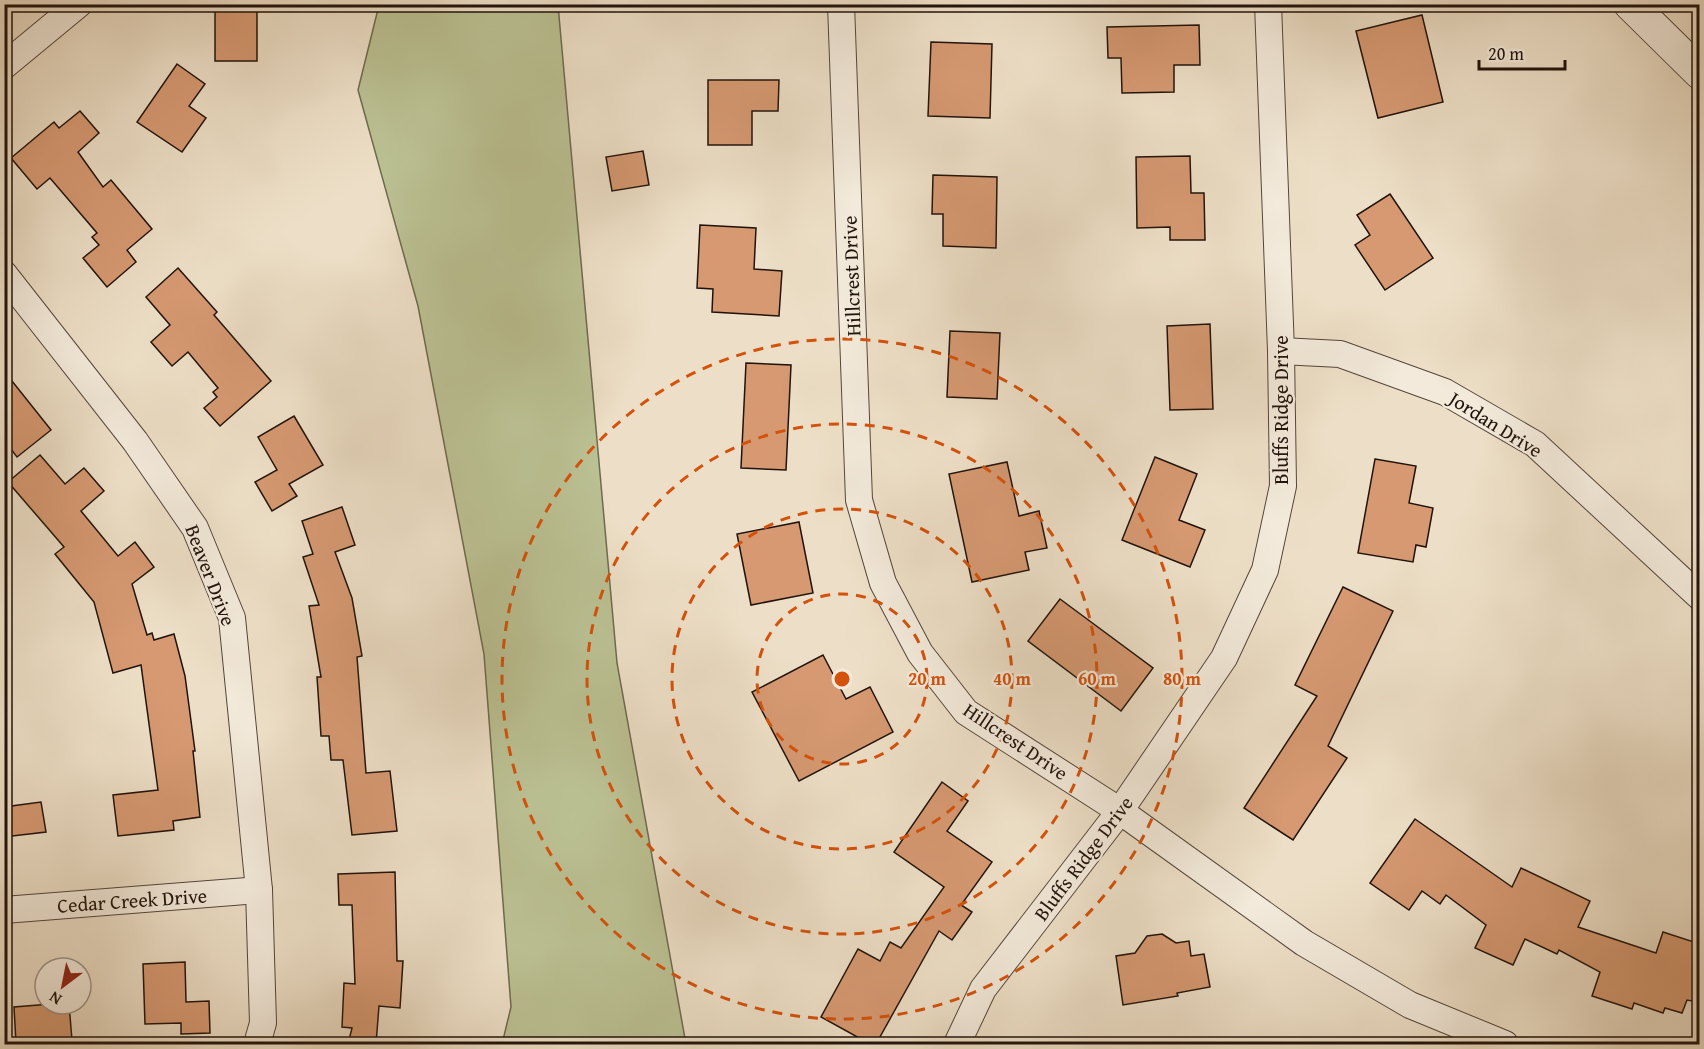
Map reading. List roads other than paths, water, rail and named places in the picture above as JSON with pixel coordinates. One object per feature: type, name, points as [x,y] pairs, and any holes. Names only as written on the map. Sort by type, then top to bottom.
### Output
[{"type":"street","points":[[4,66],[79,4]]},
{"type":"street","name":"Hillcrest Drive","points":[[841,4],[858,500],[883,583],[920,653],[966,712],[1120,811],[1304,943],[1410,1005],[1505,1044]]},
{"type":"street","name":"Bluffs Ridge Drive","points":[[957,1044],[983,989],[1120,811],[1224,658],[1265,570],[1282,486],[1281,351],[1268,4]]},
{"type":"street","points":[[1630,4],[1700,73]]},
{"type":"street","name":"Beaver Drive","points":[[4,274],[135,441],[195,528],[232,618],[258,890],[263,1023],[257,1044]]},
{"type":"street","name":"Jordan Drive","points":[[1281,351],[1340,354],[1445,392],[1535,444],[1700,597]]},
{"type":"street","name":"Cedar Creek Drive","points":[[4,910],[258,890]]}]
